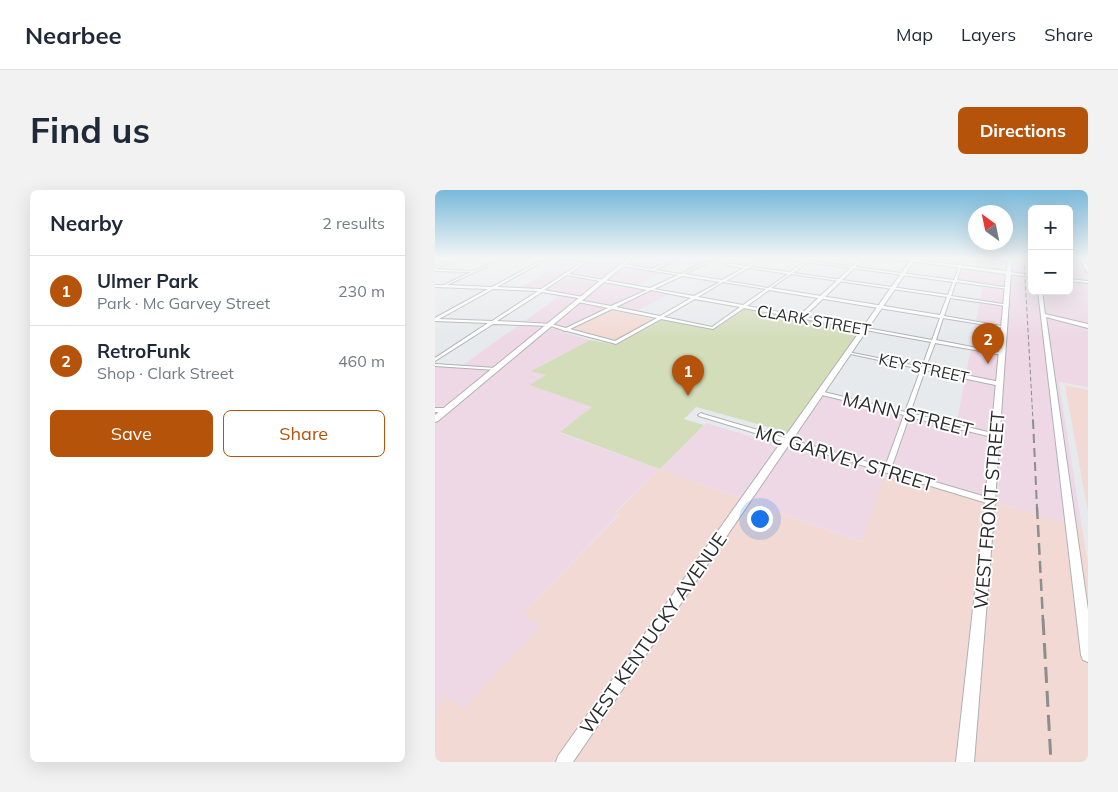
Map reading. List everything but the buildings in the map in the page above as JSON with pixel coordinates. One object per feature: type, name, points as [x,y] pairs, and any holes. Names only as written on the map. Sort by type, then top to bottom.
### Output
[{"type":"main road","points":[[435,419],[598,285]]},
{"type":"main road","name":"WEST FRONT STREET","points":[[965,762],[1008,285]]},
{"type":"street","points":[[435,290],[447,285]]},
{"type":"street","points":[[435,319],[499,285]]},
{"type":"street","points":[[435,360],[550,285]]},
{"type":"street","name":"CLARK STREET","points":[[622,285],[1003,354]]},
{"type":"street","points":[[565,330],[659,285]]},
{"type":"street","points":[[435,319],[551,325],[617,343],[717,285]]},
{"type":"street","points":[[744,285],[1005,327]]},
{"type":"street","points":[[435,286],[542,290],[611,308],[713,328],[775,285]]},
{"type":"street","points":[[801,318],[835,285]]},
{"type":"street","points":[[864,285],[1007,306]]},
{"type":"street","name":"WEST KENTUCKY AVENUE","points":[[564,762],[896,285]]},
{"type":"street","points":[[887,470],[953,285]]},
{"type":"street","points":[[986,285],[1008,288]]},
{"type":"street","points":[[1041,295],[1088,655]]},
{"type":"street","points":[[1043,315],[1088,326]]},
{"type":"street","name":"KEY STREET","points":[[848,353],[1000,384]]},
{"type":"street","points":[[435,366],[496,369]]},
{"type":"street","name":"MANN STREET","points":[[820,393],[996,436]]},
{"type":"street","points":[[435,410],[445,410]]},
{"type":"street","name":"MC GARVEY STREET","points":[[701,415],[990,502]]},
{"type":"shaded area","points":[[525,285],[637,285],[634,286],[671,294],[636,311],[611,306],[559,331],[590,340],[532,370],[546,375],[529,385],[593,407],[560,433],[660,469],[615,512],[619,514],[522,614],[540,626],[463,710],[445,696],[435,712],[435,366],[460,367],[562,294],[543,290],[518,289]]},
{"type":"shaded area","points":[[981,285],[1028,285],[1028,295],[1073,295],[1073,285],[1088,285],[1088,387],[1059,382],[1082,528],[888,470],[862,542],[660,469],[706,423],[780,445],[820,393],[956,426],[983,285]]},
{"type":"shaded area","points":[[611,310],[653,319],[617,340],[573,329]]},
{"type":"shaded area","points":[[1065,385],[1088,390],[1088,512],[1066,391]]},
{"type":"shaded area","points":[[660,469],[861,542],[887,470],[1082,528],[1088,565],[1088,762],[435,762],[435,712],[445,696],[463,709],[540,626],[522,614],[619,515],[615,513]]},
{"type":"green space","points":[[745,307],[863,329],[790,433],[696,407],[684,419],[704,425],[660,469],[560,432],[592,407],[529,385],[546,375],[531,371],[590,340],[616,345],[661,318],[712,329]]},
{"type":"railway","points":[[1025,285],[1033,421]]},
{"type":"railway","points":[[1033,420],[1037,508]]},
{"type":"railway","points":[[1037,507],[1043,620]]},
{"type":"railway","points":[[1043,619],[1051,762]]},
{"type":"place","name":"RetroFunk","points":[[988,364]]},
{"type":"place","name":"Ulmer Park","points":[[688,396]]}]
